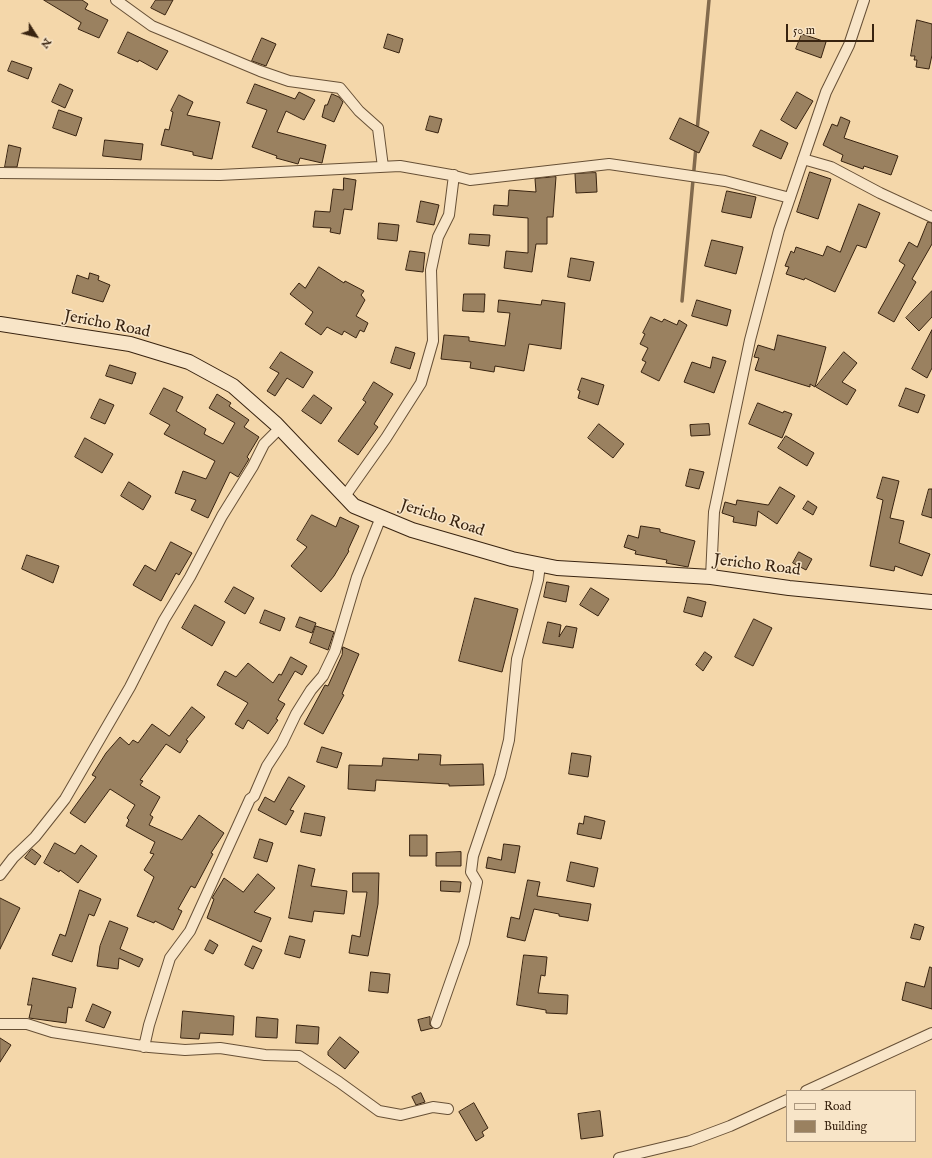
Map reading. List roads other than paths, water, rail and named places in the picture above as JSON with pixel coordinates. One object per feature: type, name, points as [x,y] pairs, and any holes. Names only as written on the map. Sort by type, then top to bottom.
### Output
[{"type":"street","points":[[116,0],[152,26],[260,71],[289,81],[340,88],[359,111],[378,128],[383,167]]},
{"type":"street","points":[[711,577],[714,512],[750,340],[779,230],[826,92],[849,45],[864,0]]},
{"type":"street","points":[[803,159],[831,167],[880,193],[932,217]]},
{"type":"street","points":[[0,173],[220,175],[400,166],[454,175],[470,180],[609,164],[725,181],[790,198]]},
{"type":"street","points":[[345,496],[386,438],[421,383],[433,341],[431,270],[438,237],[449,215],[454,175]]},
{"type":"street","name":"Jericho Road","points":[[0,324],[130,344],[189,362],[233,386],[280,428],[354,506],[412,530],[512,559],[557,568],[711,577],[789,588],[932,602]]},
{"type":"street","points":[[0,875],[13,858],[35,837],[65,799],[130,687],[164,620],[190,578],[222,516],[253,466],[264,444],[280,428]]},
{"type":"street","points":[[144,1047],[149,1025],[170,958],[190,931],[267,766],[282,743],[296,714],[311,690],[323,676],[335,651],[357,578],[381,517]]},
{"type":"street","points":[[436,1023],[464,943],[477,882],[471,872],[472,856],[500,776],[509,740],[517,659],[538,580],[540,565]]},
{"type":"street","points":[[0,1024],[27,1024],[52,1032],[144,1047],[185,1050],[220,1048],[265,1055],[299,1056],[346,1086],[379,1111],[401,1115],[433,1107],[448,1110]]},
{"type":"street","points":[[808,1090],[932,1033]]},
{"type":"street","points":[[619,1158],[690,1141],[730,1126],[786,1100]]},
{"type":"waterway","points":[[697,131],[709,0]]},
{"type":"waterway","points":[[682,301],[696,147]]}]
